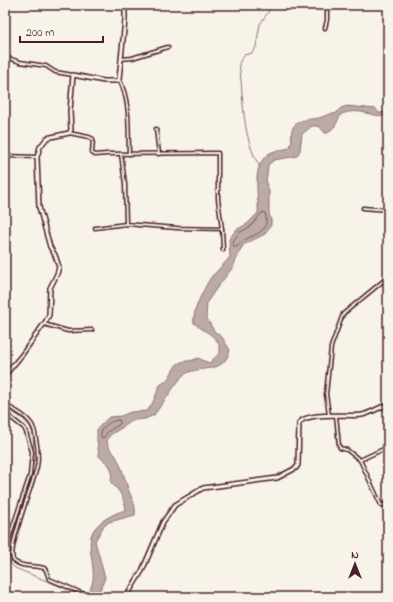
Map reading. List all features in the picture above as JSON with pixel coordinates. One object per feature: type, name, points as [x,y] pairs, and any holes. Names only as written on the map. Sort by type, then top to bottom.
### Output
[{"type":"street","points":[[5,27],[7,5]]},
{"type":"street","points":[[125,5],[125,20],[119,79],[125,96],[129,117],[129,154]]},
{"type":"street","points":[[325,28],[327,20],[327,5]]},
{"type":"street","points":[[120,60],[132,58],[168,47]]},
{"type":"street","points":[[5,57],[20,62],[46,66],[55,72],[104,81],[118,81],[119,79]]},
{"type":"street","points":[[69,133],[71,130],[70,111],[73,75]]},
{"type":"street","points":[[156,129],[159,154]]},
{"type":"street","points":[[5,374],[21,356],[49,315],[50,288],[59,267],[55,255],[50,247],[39,207],[37,156],[40,147],[47,138],[69,133],[89,137],[93,139],[92,153],[95,155],[218,153],[218,199],[223,250]]},
{"type":"street","points":[[121,154],[125,184],[126,224]]},
{"type":"street","points":[[5,156],[37,156]]},
{"type":"street","points":[[363,208],[388,210]]},
{"type":"street","points":[[95,228],[126,224],[177,228],[222,229]]},
{"type":"street","points":[[329,415],[326,394],[331,347],[343,314],[388,277]]},
{"type":"street","points":[[44,324],[68,331],[92,330]]},
{"type":"street","points":[[5,405],[30,421],[35,430],[38,453],[37,467],[14,540],[12,555],[13,561],[19,564],[44,568],[49,579],[92,597]]},
{"type":"street","points":[[126,597],[142,571],[163,522],[175,505],[202,488],[277,478],[296,468],[298,465],[299,423],[303,420],[329,415],[363,414],[388,406]]},
{"type":"street","points":[[5,413],[24,428],[32,452],[30,475],[5,552],[12,555]]},
{"type":"street","points":[[336,415],[340,448],[347,450],[360,460],[381,505],[388,505]]},
{"type":"street","points":[[360,460],[388,447]]},
{"type":"water","points":[[347,106],[376,109],[379,113],[388,112],[388,116],[360,112],[348,112],[341,114],[335,126],[328,133],[325,133],[319,126],[312,126],[302,134],[300,150],[297,156],[274,160],[268,165],[266,183],[269,191],[269,213],[271,225],[265,234],[243,245],[233,267],[207,302],[206,317],[214,331],[222,337],[230,350],[227,358],[222,364],[216,367],[196,370],[182,376],[154,415],[145,419],[134,420],[110,435],[107,443],[116,456],[121,467],[134,503],[135,515],[109,522],[103,527],[95,541],[105,578],[97,597],[86,597],[93,580],[90,545],[93,531],[101,522],[116,513],[126,510],[121,495],[117,488],[111,483],[112,471],[109,465],[99,456],[97,429],[109,417],[121,416],[131,412],[147,411],[153,402],[160,385],[167,380],[179,363],[198,358],[209,363],[220,353],[220,347],[212,335],[194,323],[195,313],[209,280],[230,257],[229,239],[236,230],[247,224],[258,213],[257,180],[260,165],[264,158],[270,153],[289,148],[292,130],[297,123],[329,114],[335,114],[341,108]]},
{"type":"waterway","points":[[260,167],[249,143],[246,130],[239,63],[244,55],[252,53],[256,47],[260,24],[273,5]]},
{"type":"waterway","points":[[273,6],[296,8],[301,7],[302,5]]},
{"type":"waterway","points":[[5,407],[23,419],[30,427],[33,434],[34,458],[31,477],[8,552]]},
{"type":"waterway","points":[[8,556],[10,563],[15,568],[86,597]]}]
